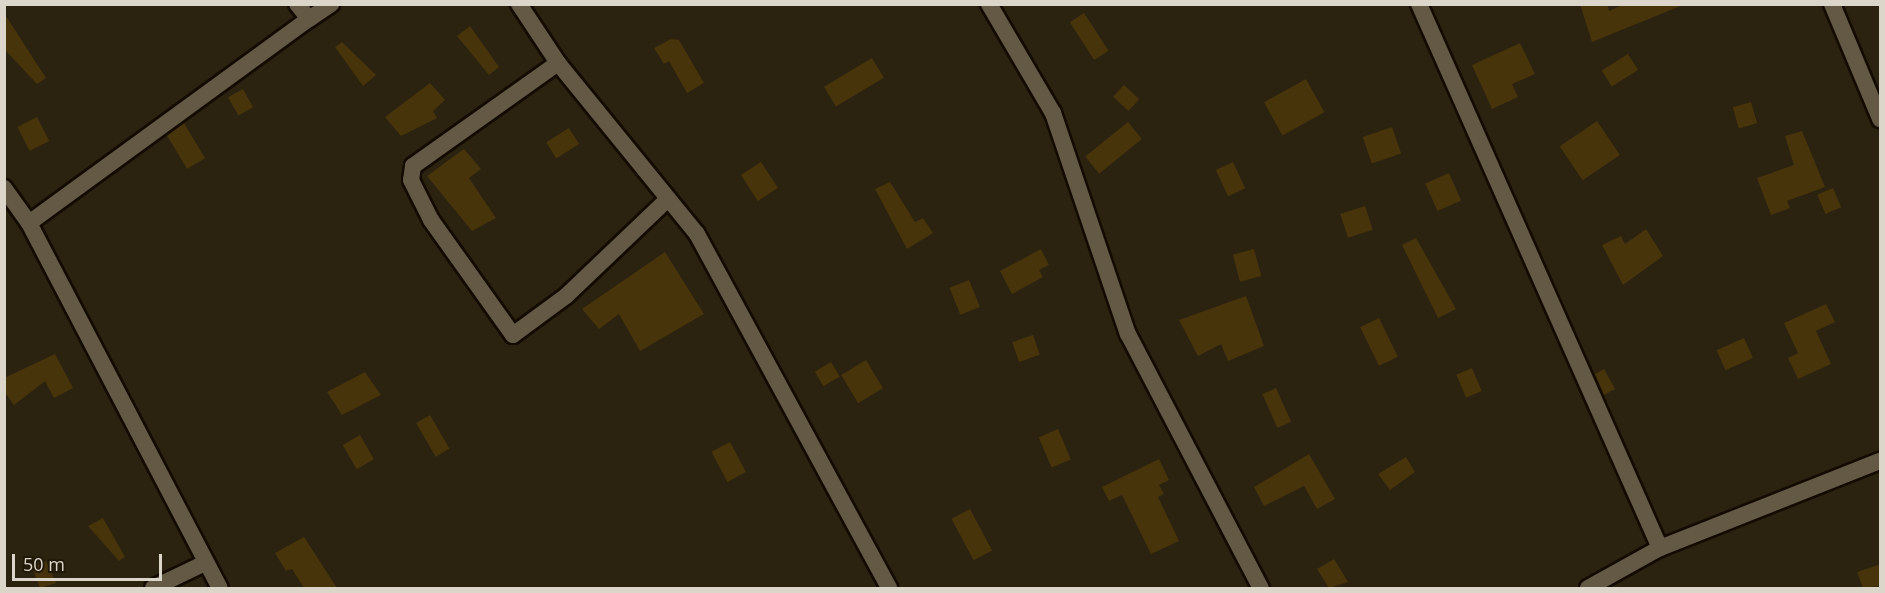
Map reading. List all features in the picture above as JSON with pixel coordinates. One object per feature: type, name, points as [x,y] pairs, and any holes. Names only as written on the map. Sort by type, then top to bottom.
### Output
[{"type":"street","points":[[297,4],[309,19]]},
{"type":"street","points":[[29,223],[331,4]]},
{"type":"street","points":[[519,4],[558,63],[668,199],[714,264],[889,588]]},
{"type":"street","points":[[989,4],[1053,113],[1128,334],[1262,588]]},
{"type":"street","points":[[1419,4],[1660,548]]},
{"type":"street","points":[[1832,4],[1881,119]]},
{"type":"street","points":[[558,63],[412,165],[411,180],[431,220],[513,335],[566,296],[668,199]]},
{"type":"street","points":[[4,188],[29,223],[220,588]]},
{"type":"street","points":[[1588,588],[1660,548],[1881,461]]},
{"type":"street","points":[[153,588],[205,563]]},
{"type":"building","points":[[1580,4],[1607,4],[1609,11],[1624,4],[1683,5],[1592,42]]},
{"type":"building","points":[[4,13],[46,78],[37,84],[4,49]]},
{"type":"building","points":[[1084,13],[1109,51],[1094,60],[1070,22]]},
{"type":"building","points":[[470,26],[499,67],[489,75],[457,36]]},
{"type":"building","points":[[671,39],[679,40],[704,83],[687,93],[669,61],[664,64],[654,48]]},
{"type":"building","points":[[342,42],[376,75],[363,86],[335,47]]},
{"type":"building","points":[[1520,43],[1535,74],[1512,84],[1518,97],[1492,109],[1472,65]]},
{"type":"building","points":[[1628,54],[1638,70],[1612,87],[1602,70]]},
{"type":"building","points":[[872,58],[884,78],[836,107],[824,87]]},
{"type":"building","points":[[1306,79],[1324,112],[1282,136],[1264,102]]},
{"type":"building","points":[[430,83],[445,100],[433,111],[437,118],[401,136],[385,117]]},
{"type":"building","points":[[1124,85],[1139,99],[1128,111],[1113,97]]},
{"type":"building","points":[[243,89],[253,107],[238,116],[228,97]]},
{"type":"building","points":[[1751,102],[1757,123],[1739,128],[1733,107]]},
{"type":"building","points":[[37,117],[49,141],[30,151],[17,127]]},
{"type":"building","points":[[1597,121],[1620,155],[1583,180],[1560,146]]},
{"type":"building","points":[[1128,122],[1142,139],[1099,174],[1085,157]]},
{"type":"building","points":[[184,123],[205,158],[187,169],[166,134]]},
{"type":"building","points":[[1392,127],[1401,153],[1372,164],[1363,137]]},
{"type":"building","points":[[569,128],[579,144],[556,158],[546,142]]},
{"type":"building","points":[[1802,131],[1825,187],[1787,201],[1790,208],[1771,215],[1757,178],[1794,165],[1785,136]]},
{"type":"building","points":[[464,149],[481,169],[469,178],[496,218],[472,231],[427,176]]},
{"type":"building","points":[[761,162],[778,188],[758,201],[741,175]]},
{"type":"building","points":[[1233,162],[1245,188],[1228,196],[1216,170]]},
{"type":"building","points":[[1449,173],[1461,200],[1437,211],[1425,184]]},
{"type":"building","points":[[890,182],[915,222],[923,218],[933,233],[907,249],[875,189]]},
{"type":"building","points":[[1833,188],[1841,207],[1826,214],[1817,195]]},
{"type":"building","points":[[1365,206],[1373,230],[1348,238],[1340,214]]},
{"type":"building","points":[[1646,229],[1663,256],[1623,285],[1602,245],[1621,236],[1625,244]]},
{"type":"building","points":[[1416,238],[1456,309],[1438,318],[1402,245]]},
{"type":"building","points":[[1041,249],[1049,265],[1039,270],[1043,277],[1012,294],[1000,271]]},
{"type":"building","points":[[1254,249],[1261,276],[1240,282],[1233,255]]},
{"type":"building","points":[[665,252],[704,314],[640,351],[619,314],[599,329],[582,309]]},
{"type":"building","points":[[969,280],[980,307],[960,315],[950,288]]},
{"type":"building","points":[[1246,296],[1264,346],[1228,361],[1221,344],[1198,356],[1179,320]]},
{"type":"building","points":[[1826,304],[1835,322],[1816,331],[1831,364],[1798,379],[1788,358],[1798,353],[1784,323]]},
{"type":"building","points":[[1379,318],[1398,357],[1379,366],[1360,327]]},
{"type":"building","points":[[1033,335],[1040,355],[1019,362],[1012,342]]},
{"type":"building","points":[[1744,338],[1753,358],[1726,370],[1717,350]]},
{"type":"building","points":[[55,354],[73,388],[54,398],[45,381],[14,405],[4,391],[4,378]]},
{"type":"building","points":[[866,360],[883,388],[858,403],[841,375]]},
{"type":"building","points":[[831,362],[840,377],[823,386],[815,372]]},
{"type":"building","points":[[1472,368],[1482,391],[1466,398],[1456,375]]},
{"type":"building","points":[[1604,369],[1615,389],[1604,395],[1595,374]]},
{"type":"building","points":[[365,372],[381,395],[342,415],[327,392]]},
{"type":"building","points":[[1276,388],[1291,422],[1277,428],[1262,394]]},
{"type":"building","points":[[430,415],[450,449],[436,457],[416,423]]},
{"type":"building","points":[[1058,429],[1071,459],[1052,468],[1039,437]]},
{"type":"building","points":[[360,435],[374,459],[357,469],[343,445]]},
{"type":"building","points":[[730,442],[746,472],[727,482],[711,452]]},
{"type":"building","points":[[1309,454],[1335,499],[1317,509],[1304,486],[1264,506],[1254,487]]},
{"type":"building","points":[[1406,457],[1415,472],[1390,490],[1378,474]]},
{"type":"building","points":[[1159,459],[1169,480],[1159,485],[1164,494],[1158,497],[1179,541],[1151,554],[1122,495],[1109,501],[1102,487]]},
{"type":"building","points":[[970,509],[992,550],[974,560],[951,519]]},
{"type":"building","points":[[103,518],[125,557],[119,561],[88,526]]},
{"type":"building","points":[[304,537],[337,588],[304,588],[292,569],[286,571],[275,553]]},
{"type":"building","points":[[1334,559],[1348,582],[1329,588],[1317,569]]},
{"type":"building","points":[[46,561],[56,583],[40,588],[32,567]]},
{"type":"building","points":[[1881,564],[1881,586],[1863,588],[1857,572]]}]
